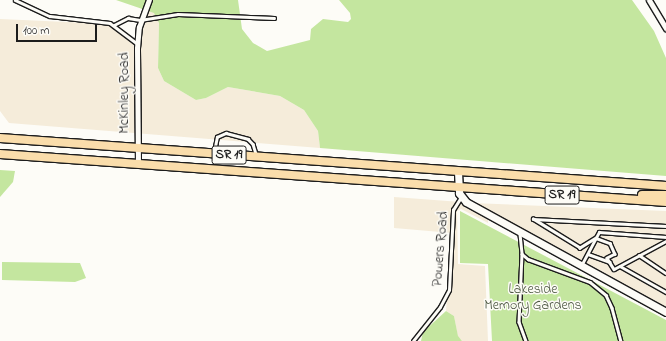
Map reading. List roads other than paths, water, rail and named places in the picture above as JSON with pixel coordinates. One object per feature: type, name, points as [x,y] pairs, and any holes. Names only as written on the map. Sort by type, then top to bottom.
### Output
[{"type":"main road","name":"SR 19","points":[[0,138],[666,186]]},
{"type":"main road","name":"SR 19","points":[[0,154],[666,202]]},
{"type":"main road","points":[[618,199],[627,195],[666,195]]},
{"type":"street","name":"McKinley Road","points":[[138,164],[137,43],[140,20],[148,0]]},
{"type":"street","points":[[649,0],[666,28]]},
{"type":"street","points":[[458,172],[458,188],[461,197],[520,233],[666,312]]},
{"type":"lane","points":[[15,0],[50,16],[114,25],[137,43]]},
{"type":"lane","points":[[114,25],[128,18],[140,20],[178,14],[270,15],[274,18]]},
{"type":"lane","points":[[214,154],[217,137],[226,133],[248,139],[256,149],[256,157]]},
{"type":"lane","name":"Powers Road","points":[[413,341],[438,310],[449,290],[454,210],[461,197]]},
{"type":"lane","points":[[596,238],[580,248],[535,223],[533,219],[666,226]]},
{"type":"lane","points":[[581,266],[599,232],[666,237]]},
{"type":"lane","points":[[520,233],[522,254],[519,322],[526,341]]},
{"type":"lane","points":[[596,238],[610,243],[615,254],[607,258],[614,269],[666,241]]},
{"type":"lane","points":[[522,254],[533,262],[590,282],[600,290],[609,300],[621,340],[616,341]]},
{"type":"lane","points":[[588,254],[610,262]]},
{"type":"lane","points":[[640,255],[666,273]]},
{"type":"lane","points":[[620,266],[666,292]]},
{"type":"park label","name":"Lakeside Memory Gardens","points":[[533,298]]}]
